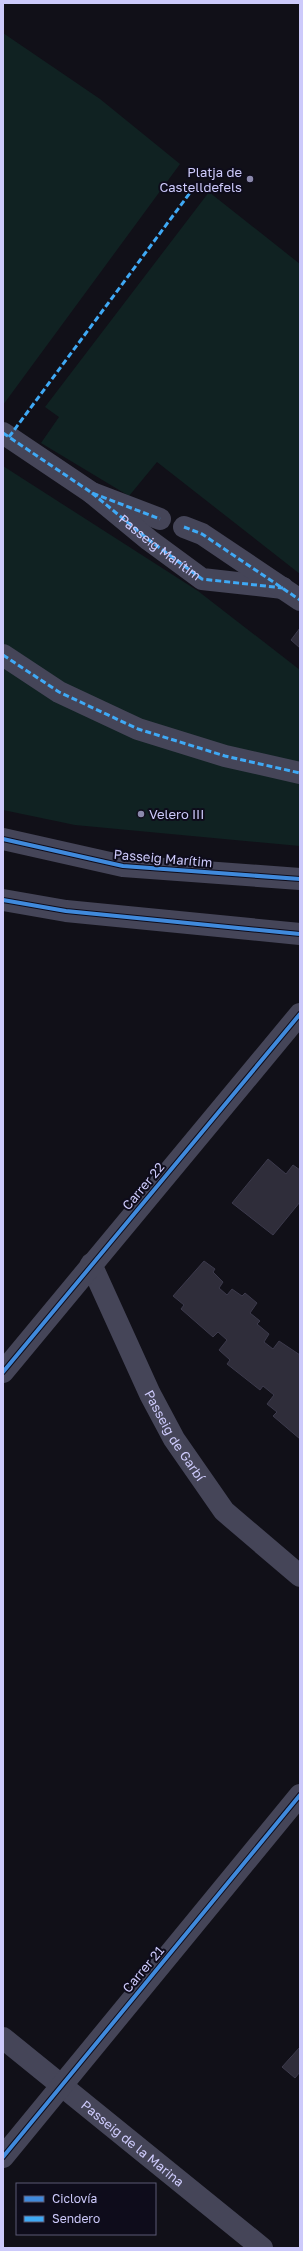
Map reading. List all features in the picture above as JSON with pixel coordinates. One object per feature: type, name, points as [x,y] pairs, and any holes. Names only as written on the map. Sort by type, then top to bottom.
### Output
[{"type":"street","name":"Passeig Marítim","points":[[3,433],[92,493],[148,540],[202,579],[292,594]]},
{"type":"street","name":"Passeig Marítim","points":[[92,493],[160,519]]},
{"type":"street","name":"Passeig Marítim","points":[[184,528],[202,534],[292,594]]},
{"type":"street","points":[[3,655],[59,692],[138,729],[225,756],[300,773]]},
{"type":"street","name":"Passeig Marítim","points":[[3,839],[123,866],[300,879]]},
{"type":"street","points":[[3,900],[66,911],[300,934]]},
{"type":"street","name":"Carrer 22","points":[[3,1372],[91,1264],[300,1014]]},
{"type":"street","name":"Passeig de Garbí","points":[[91,1264],[150,1394],[174,1439],[224,1511],[300,1576]]},
{"type":"street","name":"Carrer 21","points":[[3,2157],[60,2085],[300,1795]]},
{"type":"street","name":"Passeig de la Marina","points":[[3,2038],[262,2248]]},
{"type":"shaded area","points":[[3,33],[100,99],[180,164],[3,405]]},
{"type":"shaded area","points":[[209,192],[300,264],[300,574],[157,462],[129,496],[41,443],[59,417],[45,407]]},
{"type":"shaded area","points":[[3,466],[198,591],[300,670],[300,846],[75,825],[3,810]]},
{"type":"building","points":[[300,628],[300,648],[291,640]]},
{"type":"building","points":[[268,1159],[286,1174],[293,1165],[300,1170],[300,1202],[273,1235],[232,1203]]},
{"type":"building","points":[[204,1261],[215,1269],[213,1272],[223,1282],[219,1288],[227,1295],[232,1289],[242,1296],[245,1293],[257,1303],[250,1313],[260,1321],[257,1324],[269,1334],[264,1342],[273,1349],[279,1341],[300,1355],[300,1439],[273,1416],[277,1412],[267,1404],[274,1395],[263,1386],[260,1390],[227,1364],[230,1360],[219,1350],[227,1340],[218,1332],[213,1337],[181,1309],[184,1305],[173,1296]]},
{"type":"building","points":[[300,2047],[300,2072],[295,2078],[282,2067]]},
{"type":"marked path","points":[[9,437],[195,186]]},
{"type":"marked path","points":[[3,433],[92,493],[160,519]]},
{"type":"marked path","points":[[92,493],[149,540],[202,579],[283,588]]},
{"type":"marked path","points":[[184,527],[202,534],[300,600]]},
{"type":"marked path","points":[[3,655],[59,692],[138,729],[225,756],[300,773]]},
{"type":"cycle path","points":[[3,839],[123,866],[300,879]]},
{"type":"cycle path","points":[[3,900],[66,911],[300,934]]},
{"type":"cycle path","points":[[3,1372],[300,1014]]},
{"type":"cycle path","points":[[3,2157],[300,1795]]},
{"type":"place","name":"Platja de Castelldefels","points":[[250,179]]},
{"type":"place","name":"Velero III","points":[[141,814]]}]
